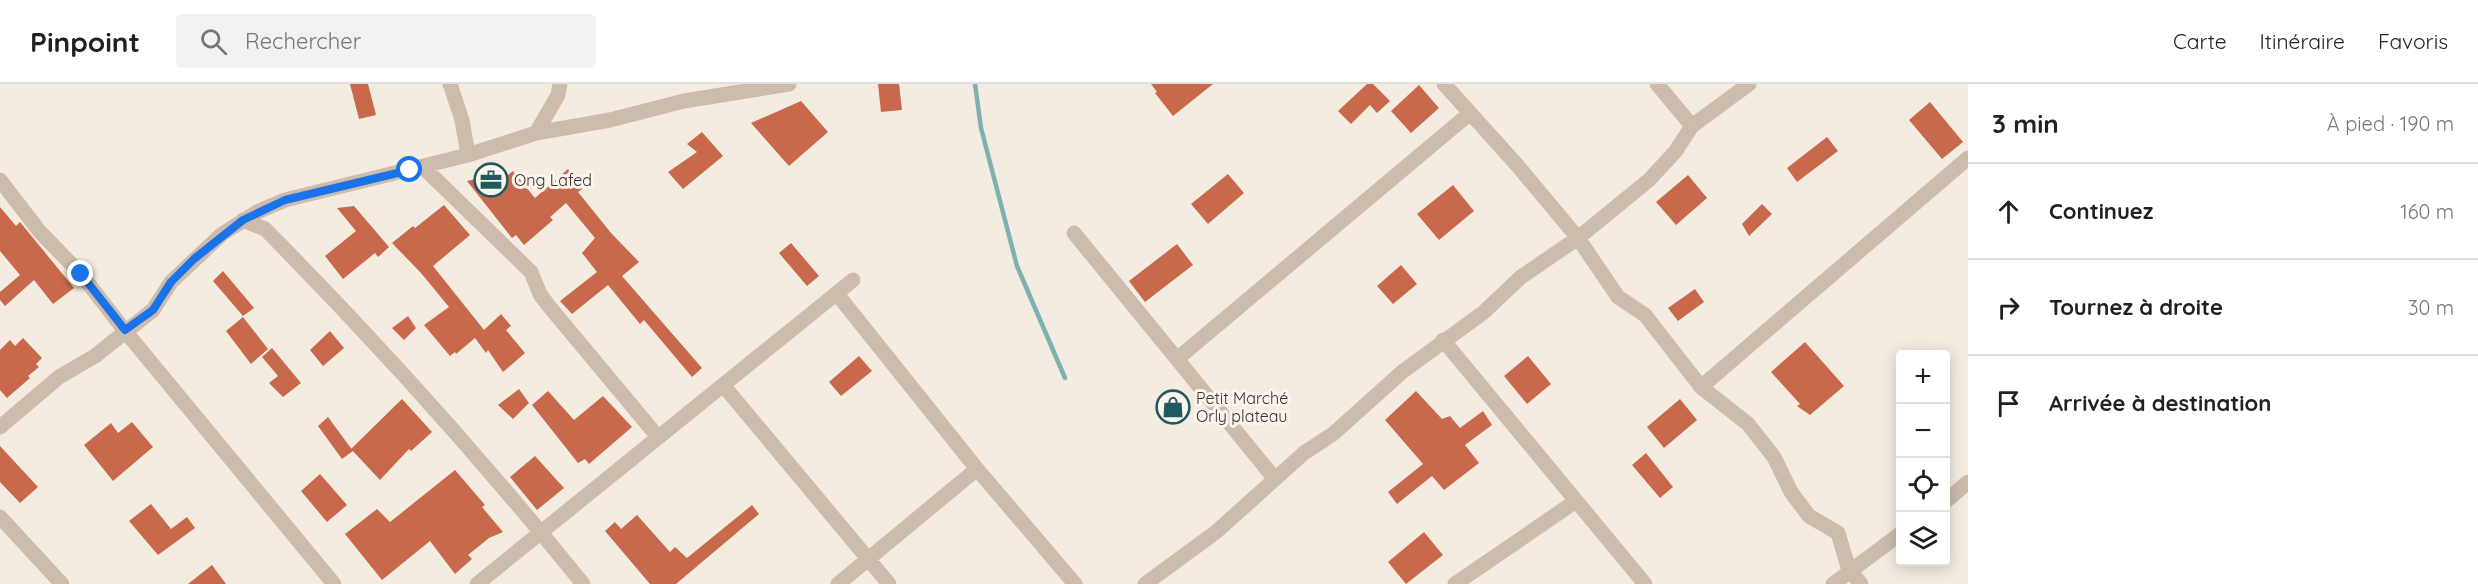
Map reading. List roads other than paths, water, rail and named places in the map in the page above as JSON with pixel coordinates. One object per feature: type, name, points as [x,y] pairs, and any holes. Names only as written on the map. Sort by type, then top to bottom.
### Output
[{"type":"street","points":[[450,84],[462,120],[468,155]]},
{"type":"street","points":[[536,133],[558,95],[560,84]]},
{"type":"street","points":[[0,427],[59,376],[95,356],[153,310],[171,282],[194,259],[243,220],[285,200],[468,155],[536,133],[610,120],[684,101],[789,84]]},
{"type":"street","points":[[1444,84],[1517,165],[1578,238],[1618,297],[1646,315],[1701,387],[1748,424],[1774,457],[1791,492],[1809,516],[1838,533],[1849,570],[1860,584]]},
{"type":"street","points":[[1657,84],[1692,126]]},
{"type":"street","points":[[1145,584],[1216,532],[1304,453],[1334,434],[1402,372],[1484,312],[1521,277],[1578,238],[1649,180],[1675,152],[1692,126],[1749,84]]},
{"type":"street","points":[[1177,359],[1469,114]]},
{"type":"street","points":[[1701,387],[1968,158]]},
{"type":"street","points":[[423,166],[531,272],[540,294],[548,305],[658,437]]},
{"type":"street","points":[[0,180],[40,232],[81,274],[334,584]]},
{"type":"street","points":[[243,220],[265,229],[401,371],[541,532],[583,584]]},
{"type":"street","points":[[1074,233],[1275,479]]},
{"type":"street","points":[[477,584],[853,280]]},
{"type":"street","points":[[837,294],[977,469],[1075,584]]},
{"type":"street","points":[[1443,340],[1644,584]]},
{"type":"street","points":[[723,385],[889,584]]},
{"type":"street","points":[[838,584],[977,469]]},
{"type":"street","points":[[1950,498],[1968,482]]},
{"type":"street","points":[[1455,584],[1576,501]]},
{"type":"street","points":[[0,517],[62,584]]},
{"type":"street","points":[[1833,584],[1896,537]]},
{"type":"waterway","points":[[975,84],[981,128],[1017,266],[1065,378]]},
{"type":"place","name":"Ong Lafed","points":[[491,180]]},
{"type":"place","name":"Petit Marché Orly plateau","points":[[1173,407]]}]
